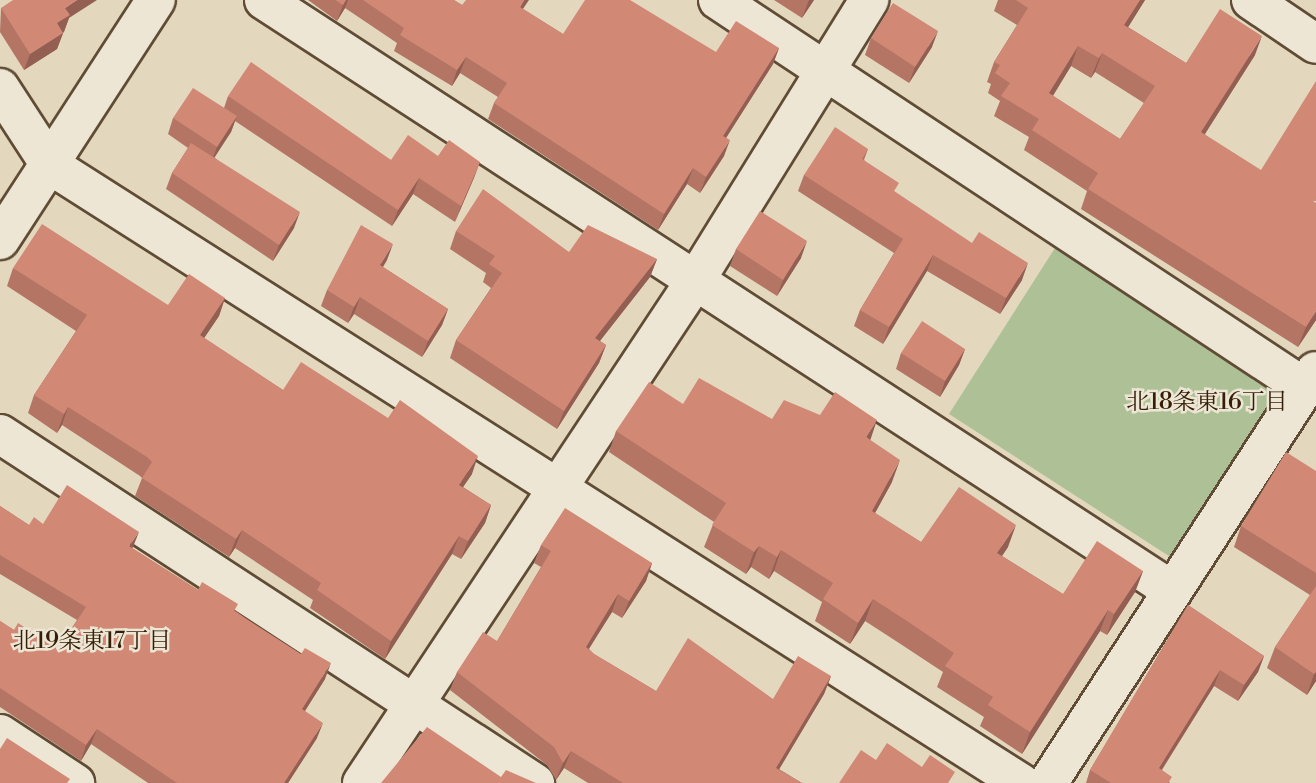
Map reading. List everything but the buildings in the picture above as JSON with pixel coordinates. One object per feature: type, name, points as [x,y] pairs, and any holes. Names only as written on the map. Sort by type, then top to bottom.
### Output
[{"type":"street","points":[[0,240],[156,0]]},
{"type":"street","points":[[264,0],[1173,591]]},
{"type":"street","points":[[718,0],[1310,379],[1048,783]]},
{"type":"street","points":[[362,783],[695,281],[824,68],[869,0]]},
{"type":"street","points":[[1251,0],[1316,44]]},
{"type":"street","points":[[0,88],[50,164],[554,491],[1021,783]]},
{"type":"street","points":[[0,434],[536,783]]},
{"type":"street","points":[[0,734],[75,783]]},
{"type":"green space","points":[[1062,237],[1288,393],[1172,558],[949,414]]},
{"type":"district","name":"北18条東16丁目","points":[[1207,402]]},
{"type":"district","name":"北19条東17丁目","points":[[92,641]]}]
